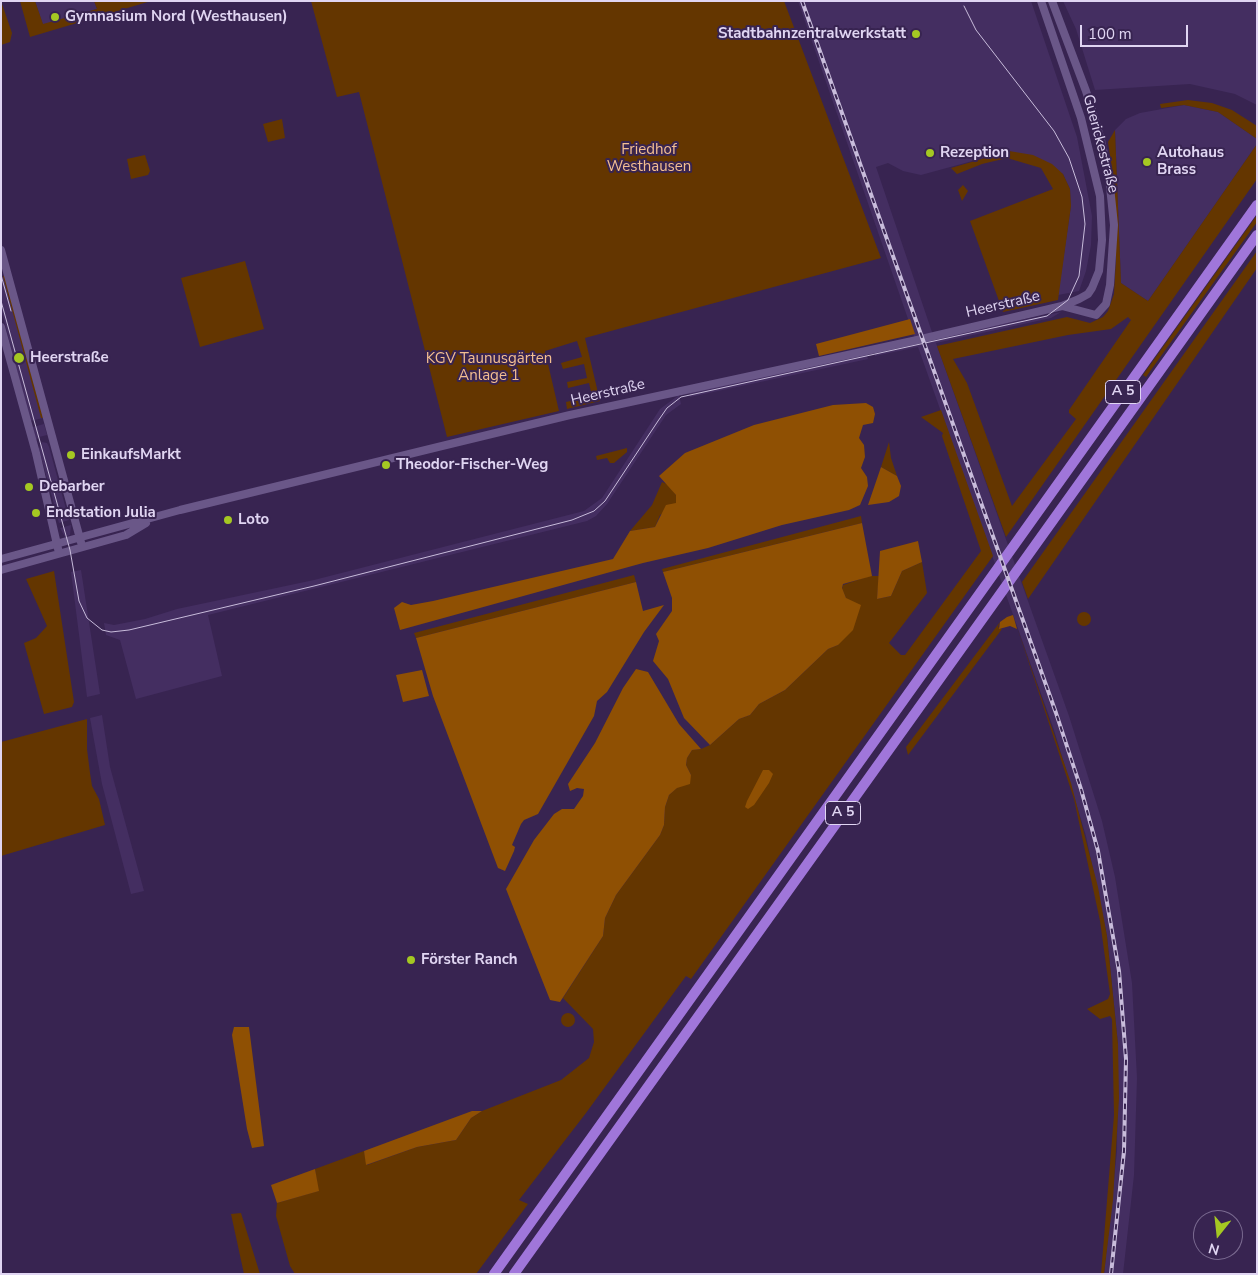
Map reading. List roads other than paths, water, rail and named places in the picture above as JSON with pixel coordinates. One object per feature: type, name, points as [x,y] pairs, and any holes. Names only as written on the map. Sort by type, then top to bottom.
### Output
[{"type":"highway","name":"A 5","points":[[494,1274],[1257,205]]},
{"type":"highway","name":"A 5","points":[[514,1274],[1257,235]]},
{"type":"main road","name":"Guerickestraße","points":[[1041,1],[1081,118],[1100,196],[1102,240],[1097,280],[1088,294],[1062,306]]},
{"type":"main road","name":"Guerickestraße","points":[[1052,1],[1086,91],[1102,140],[1109,177],[1114,225],[1110,285],[1106,304],[1096,315],[1062,306]]},
{"type":"main road","points":[[1,250],[81,542]]},
{"type":"main road","name":"Heerstraße","points":[[1,570],[58,549],[162,516],[566,416],[1062,306]]},
{"type":"main road","points":[[1,326],[36,453],[58,549]]},
{"type":"main road","name":"Heerstraße","points":[[1,559],[58,549]]},
{"type":"tram line","points":[[1,301],[70,550],[79,601],[87,618],[102,630],[111,632],[129,630],[314,586],[572,520],[594,511],[605,501],[667,408],[681,397],[1047,316],[1068,300],[1079,276],[1085,224],[1082,197],[1069,158],[1054,131],[976,30],[964,6]]},
{"type":"tram line","points":[[1,275],[11,311]]},
{"type":"railway","points":[[802,1],[1056,713],[1081,789],[1098,851],[1119,971],[1126,1059],[1124,1151],[1111,1274]]},
{"type":"place","name":"Gymnasium Nord (Westhausen)","points":[[55,17]]},
{"type":"place","name":"Stadtbahnzentralwerkstatt","points":[[916,34]]},
{"type":"place","name":"Rezeption","points":[[930,153]]},
{"type":"place","name":"Autohaus Brass","points":[[1147,162]]},
{"type":"place","name":"Heerstraße","points":[[19,358]]},
{"type":"place","name":"EinkaufsMarkt","points":[[71,455]]},
{"type":"place","name":"Theodor-Fischer-Weg","points":[[386,465]]},
{"type":"place","name":"Debarber","points":[[29,487]]},
{"type":"place","name":"Endstation Julia","points":[[36,513]]},
{"type":"place","name":"Loto","points":[[228,520]]},
{"type":"place","name":"Förster Ranch","points":[[411,960]]},
{"type":"park label","name":"Friedhof Westhausen","points":[[649,158]]},
{"type":"park label","name":"KGV Taunusgärten Anlage 1","points":[[489,368]]}]
